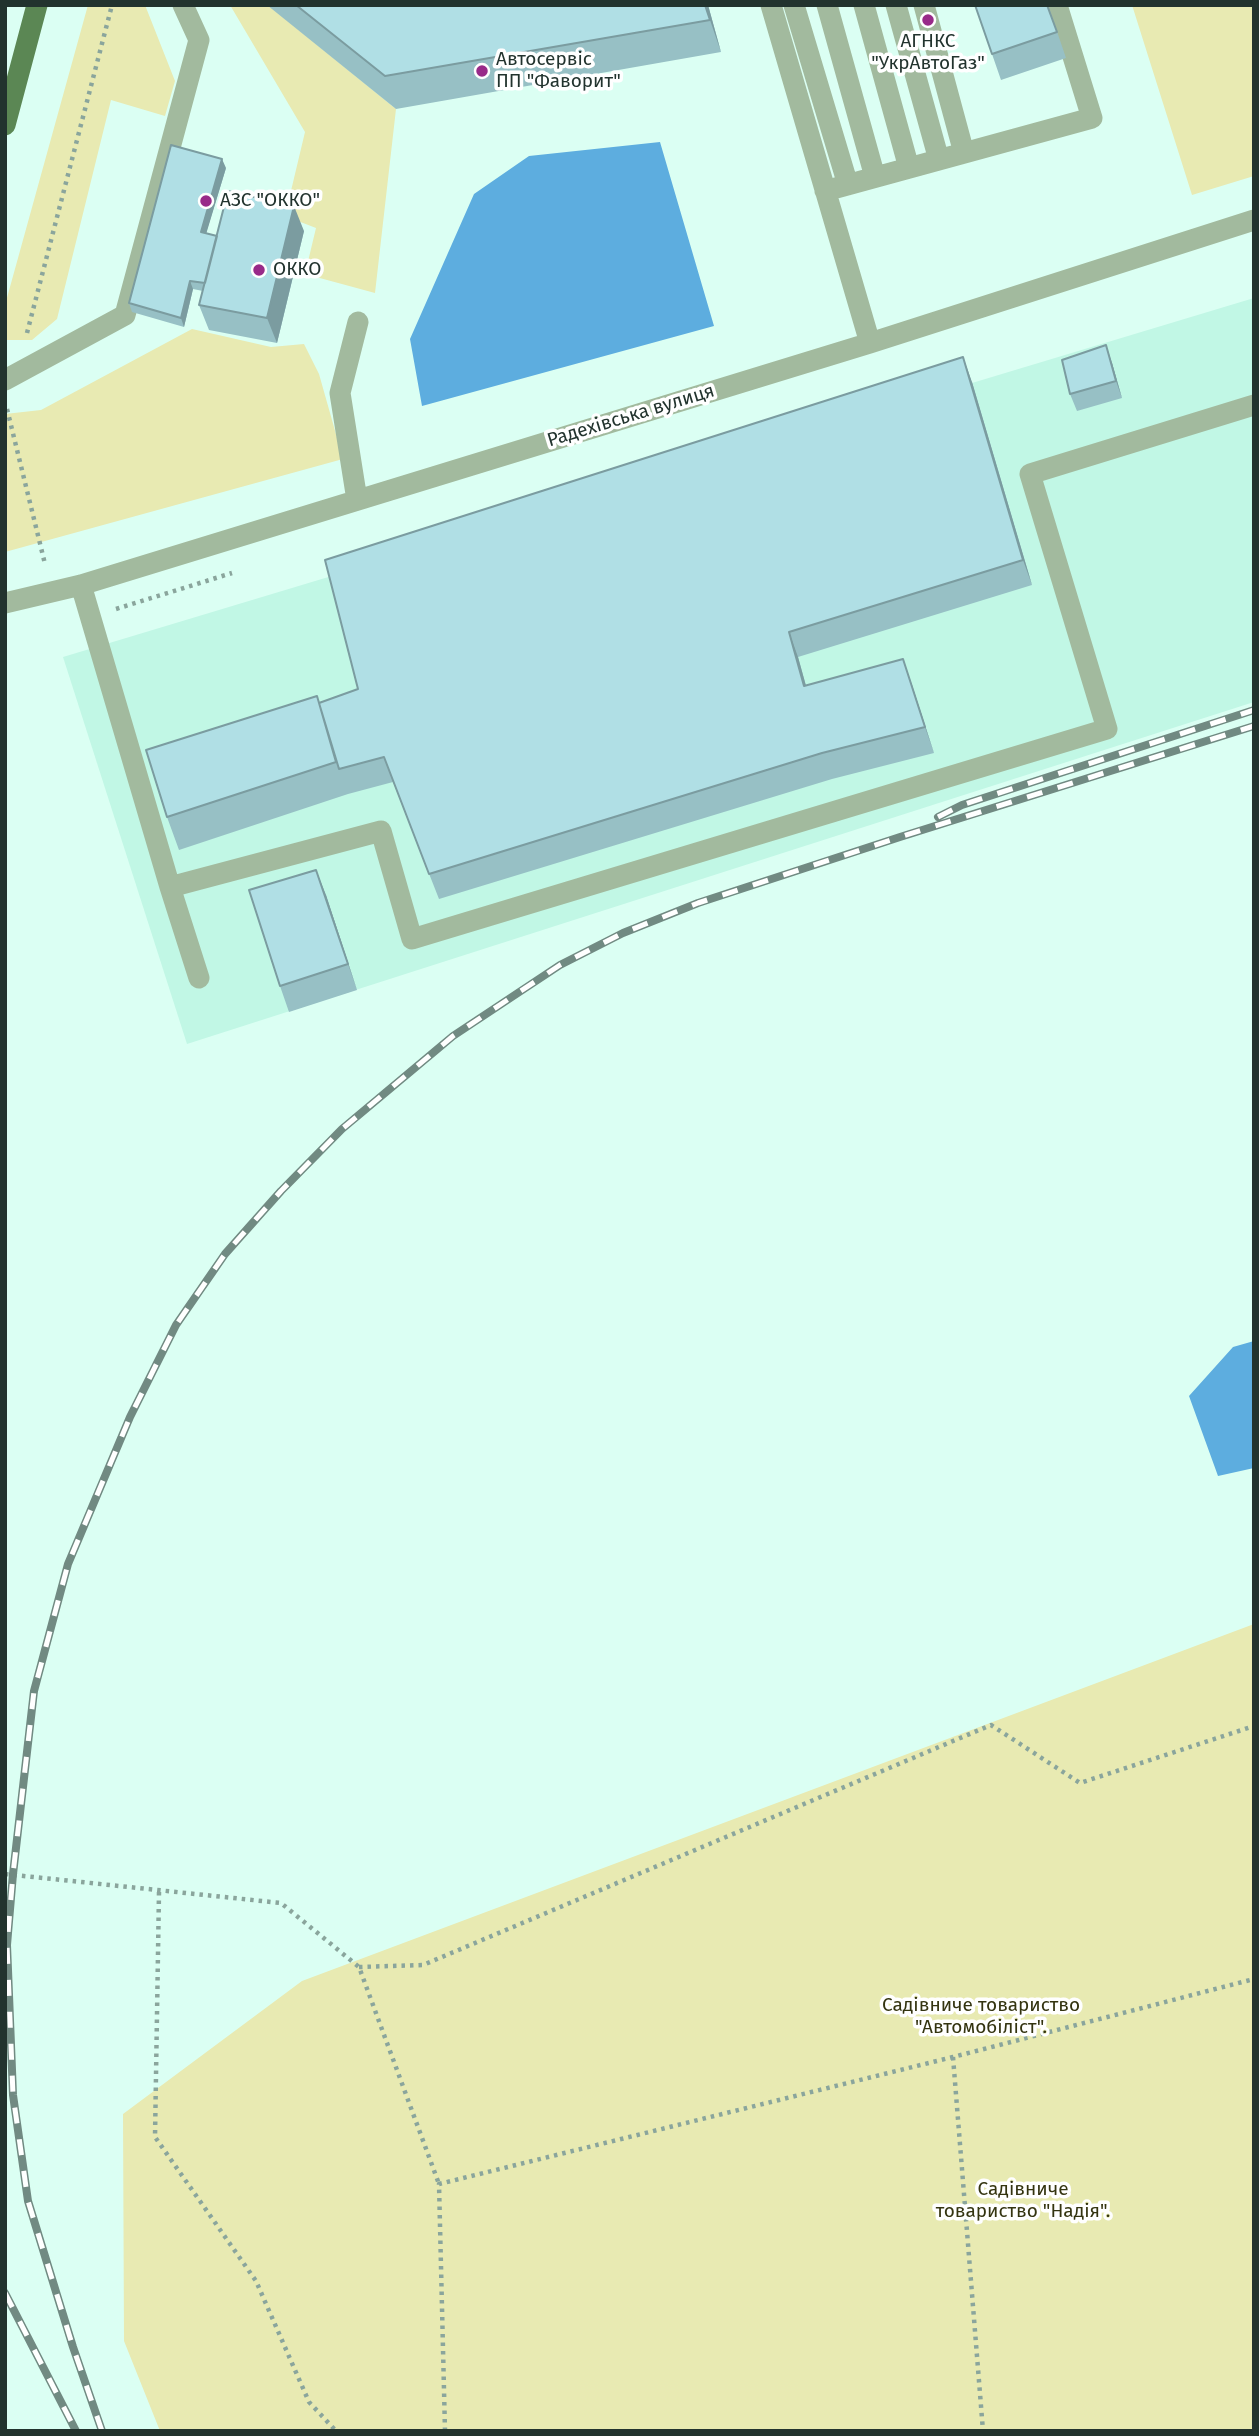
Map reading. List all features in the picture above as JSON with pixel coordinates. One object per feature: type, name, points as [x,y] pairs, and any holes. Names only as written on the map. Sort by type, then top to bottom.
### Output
[{"type":"main road","points":[[5,125],[12,73],[37,5]]},
{"type":"street","points":[[11,377],[125,315],[199,40],[184,5]]},
{"type":"street","points":[[771,5],[870,343]]},
{"type":"street","points":[[794,5],[848,185]]},
{"type":"street","points":[[827,5],[875,177]]},
{"type":"street","points":[[864,5],[909,168]]},
{"type":"street","points":[[896,5],[939,160]]},
{"type":"street","points":[[923,5],[964,153]]},
{"type":"street","points":[[825,191],[1092,118],[1057,5]]},
{"type":"street","name":"Радехівська вулиця","points":[[5,603],[81,585],[870,343],[1254,220]]},
{"type":"street","points":[[357,500],[340,393],[358,322]]},
{"type":"street","points":[[170,887],[381,831],[412,939],[1107,729],[1030,474],[1254,405]]},
{"type":"street","points":[[81,585],[199,978]]},
{"type":"path","points":[[5,416],[11,377],[112,5]]},
{"type":"path","points":[[7,410],[41,556],[58,591]]},
{"type":"path","points":[[359,1967],[423,1965],[991,1725],[1080,1783],[1254,1726]]},
{"type":"path","points":[[5,1874],[281,1903],[359,1967],[439,2184],[445,2431]]},
{"type":"path","points":[[159,1892],[155,2137],[256,2281],[309,2402],[336,2431]]},
{"type":"path","points":[[439,2184],[953,2057],[1254,1979]]},
{"type":"path","points":[[953,2057],[983,2431]]},
{"type":"shaded area","points":[[1254,298],[1254,702],[187,1044],[63,657]]},
{"type":"green space","points":[[88,5],[145,5],[175,81],[165,116],[111,100],[57,319],[32,340],[5,340],[5,305]]},
{"type":"green space","points":[[230,5],[268,5],[396,109],[375,293],[305,274],[316,228],[285,216],[305,132]]},
{"type":"green space","points":[[1132,5],[1254,5],[1254,176],[1192,195]]},
{"type":"green space","points":[[192,329],[271,347],[304,344],[319,374],[343,459],[5,552],[5,414],[41,410]]},
{"type":"green space","name":"Садівниче товариство \"Надія\".","points":[[1254,1624],[1254,2431],[160,2431],[124,2341],[123,2114],[302,1981]]},
{"type":"water","points":[[660,142],[714,326],[422,406],[410,339],[474,194],[529,156]]},
{"type":"water","points":[[1254,1341],[1254,1468],[1218,1476],[1189,1396],[1233,1347]]},
{"type":"building","points":[[296,5],[705,5],[710,20],[385,76]]},
{"type":"building","points":[[975,5],[1047,5],[1057,32],[992,54]]},
{"type":"building","points":[[171,145],[222,159],[201,232],[217,236],[205,283],[190,281],[181,318],[129,303]]},
{"type":"building","name":"ОККО","points":[[228,191],[294,206],[267,318],[199,305]]},
{"type":"building","points":[[1106,345],[1116,381],[1070,394],[1062,360]]},
{"type":"building","points":[[963,357],[1023,560],[789,632],[804,686],[903,659],[925,727],[822,753],[429,874],[384,757],[339,769],[319,703],[358,689],[325,560]]},
{"type":"building","points":[[317,696],[336,762],[167,817],[146,750]]},
{"type":"building","points":[[316,870],[348,964],[280,986],[249,890]]},
{"type":"railway","points":[[938,817],[962,805],[1254,710]]},
{"type":"railway","points":[[102,2431],[28,2201],[13,2095],[7,1945],[34,1691],[68,1564],[130,1417],[176,1325],[225,1254],[281,1191],[342,1129],[453,1036],[560,965],[623,933],[698,903],[1254,726]]},
{"type":"railway","points":[[5,2293],[76,2431]]},
{"type":"place","name":"АГНКС \"УкрАвтоГаз\"","points":[[928,20]]},
{"type":"place","name":"Автосервіс ПП \"Фаворит\"","points":[[482,71]]},
{"type":"place","name":"АЗС \"ОККО\"","points":[[206,201]]},
{"type":"place","name":"ОККО","points":[[259,270]]},
{"type":"park label","name":"Садівниче товариство \"Автомобіліст\".","points":[[981,2017]]}]
